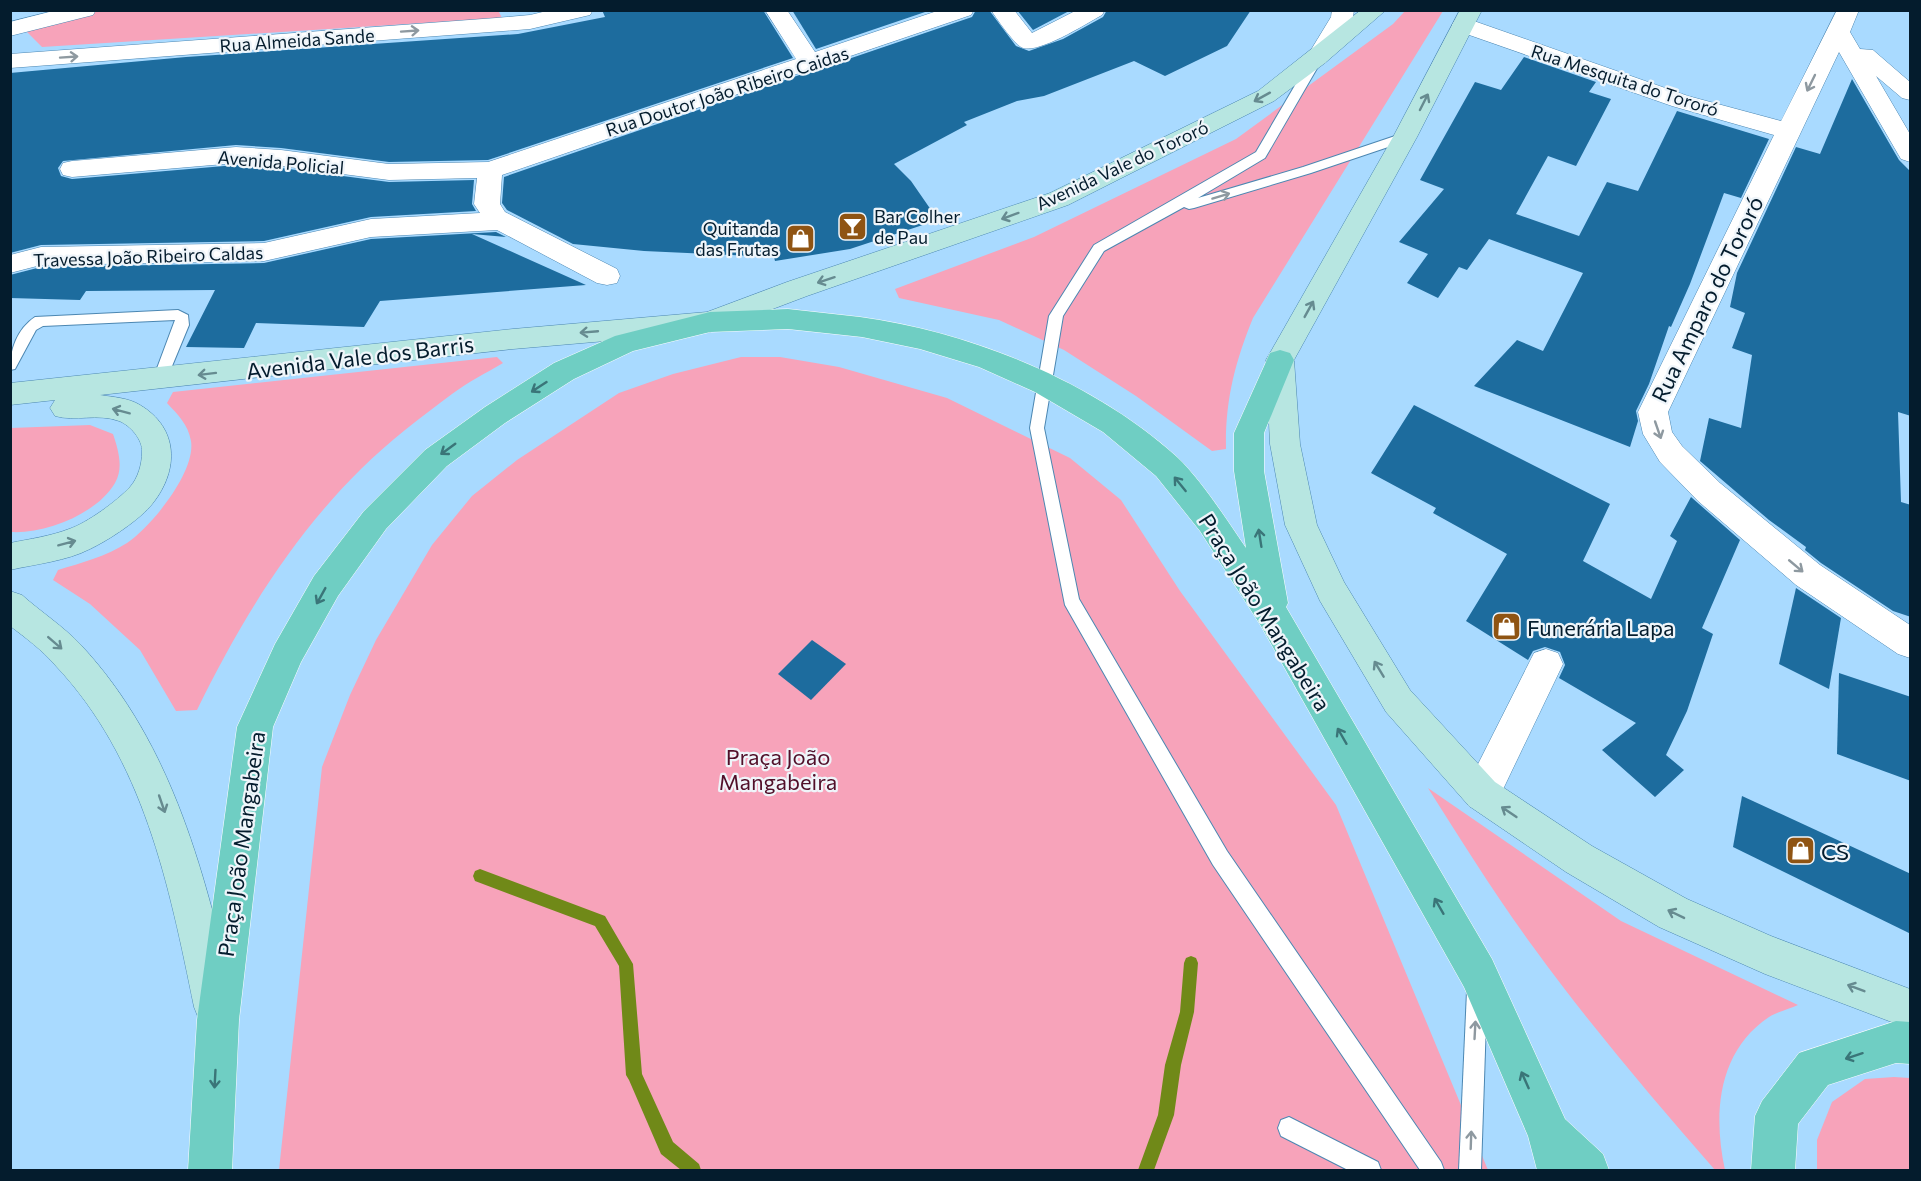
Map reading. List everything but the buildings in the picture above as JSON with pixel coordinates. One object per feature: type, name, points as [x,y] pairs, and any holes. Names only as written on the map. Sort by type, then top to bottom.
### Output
[{"type":"main road","name":"Praça João Mangabeira","points":[[210,1170],[218,1020],[255,727],[287,655],[326,586],[375,520],[436,458],[495,415],[564,371],[624,343],[710,322],[788,319],[862,327],[921,339],[989,360],[1045,384],[1114,424],[1167,467],[1211,522],[1273,616],[1478,973],[1554,1152]]},
{"type":"main road","points":[[1273,616],[1249,471],[1249,433],[1280,360]]},
{"type":"main road","points":[[1773,1170],[1777,1116],[1814,1068],[1896,1042],[1911,1043]]},
{"type":"main road","points":[[1554,1152],[1587,1170]]},
{"type":"street","points":[[10,28],[85,10]]},
{"type":"street","name":"Rua Almeida Sande","points":[[10,61],[582,10]]},
{"type":"street","points":[[776,10],[811,64]]},
{"type":"street","name":"Rua Doutor João Ribeiro Caidas","points":[[490,171],[811,64],[963,10]]},
{"type":"street","points":[[1002,10],[1028,42],[1050,34],[1094,10]]},
{"type":"street","points":[[1317,58],[1342,17],[1343,10]]},
{"type":"street","name":"Avenida Vale do Tororó","points":[[710,322],[1059,199],[1266,96],[1375,10]]},
{"type":"street","points":[[1467,18],[1405,137],[1280,360],[1286,444],[1301,525],[1332,591],[1398,701],[1482,794],[1579,859],[1672,913],[1765,954],[1911,1009]]},
{"type":"street","name":"Rua Mesquita do Tororó","points":[[1467,18],[1680,101],[1788,131]]},
{"type":"street","points":[[1844,21],[1911,93]]},
{"type":"street","points":[[1844,21],[1911,154]]},
{"type":"street","name":"Rua Amparo do Tororó","points":[[1844,21],[1817,71],[1662,389],[1653,412],[1658,434],[1671,454],[1709,492],[1808,575],[1911,643]]},
{"type":"street","name":"Avenida Policial","points":[[72,169],[236,155],[281,158],[389,172],[490,171]]},
{"type":"street","points":[[490,171],[486,204],[499,221],[608,276]]},
{"type":"street","name":"Travessa João Ribeiro Caldas","points":[[10,264],[41,256],[264,252],[371,228],[499,221]]},
{"type":"street","name":"Avenida Vale dos Barris","points":[[10,394],[160,380],[513,339],[710,322]]},
{"type":"street","points":[[10,411],[100,406],[129,412],[149,428],[158,450],[154,472],[142,495],[116,517],[79,540],[10,557]]},
{"type":"street","points":[[10,605],[69,656],[101,696],[132,741],[158,794],[185,873],[218,1020]]},
{"type":"street","points":[[1482,794],[1546,664]]},
{"type":"lane","points":[[1317,58],[1261,154],[1165,213],[1098,248],[1056,316],[1037,428],[1071,600],[1220,858],[1433,1170]]},
{"type":"lane","points":[[1165,213],[1307,170],[1405,137]]},
{"type":"lane","points":[[10,364],[31,327],[40,321],[178,315],[183,319],[182,325],[160,380]]},
{"type":"lane","points":[[1470,1170],[1478,973]]},
{"type":"lane","points":[[1289,1128],[1370,1170]]},
{"type":"green space","points":[[102,10],[498,10],[502,18],[42,47],[25,30]]},
{"type":"green space","points":[[1405,11],[1443,11],[1253,318],[1232,382],[1227,414],[1226,449],[1212,451],[1136,396],[1064,350],[999,320],[899,298],[895,289],[1034,237],[1236,139],[1393,24]]},
{"type":"green space","points":[[497,357],[503,363],[458,390],[393,439],[361,469],[312,523],[249,613],[197,710],[176,711],[140,650],[90,604],[53,580],[58,570],[85,562],[127,543],[148,525],[170,498],[191,454],[188,430],[167,403],[173,392]]},
{"type":"green space","name":"Praça João Mangabeira","points":[[741,357],[780,357],[839,367],[947,398],[1070,458],[1121,500],[1180,591],[1336,805],[1488,1170],[279,1170],[322,767],[350,695],[376,640],[432,545],[472,496],[517,460],[619,393],[673,374]]},
{"type":"green space","points":[[90,425],[113,434],[118,452],[120,465],[118,477],[107,494],[83,513],[54,526],[39,530],[11,532],[11,428]]},
{"type":"green space","points":[[1428,788],[1621,921],[1798,1005],[1769,1017],[1752,1031],[1738,1048],[1729,1066],[1720,1107],[1721,1149],[1725,1170],[1715,1170],[1577,1005],[1506,909]]},
{"type":"green space","points":[[1910,1078],[1910,1170],[1817,1170],[1817,1140],[1832,1102],[1865,1079]]},
{"type":"waterway","points":[[480,876],[600,921],[626,964],[634,1075],[667,1148],[693,1170]]},
{"type":"waterway","points":[[1146,1170],[1166,1115],[1173,1065],[1187,1012],[1191,963]]},
{"type":"place","name":"Bar Colher de Pau","points":[[853,226]]},
{"type":"place","name":"Quitanda das Frutas","points":[[800,238]]},
{"type":"place","name":"Funerária Lapa","points":[[1506,627]]},
{"type":"place","name":"CS","points":[[1800,851]]}]
